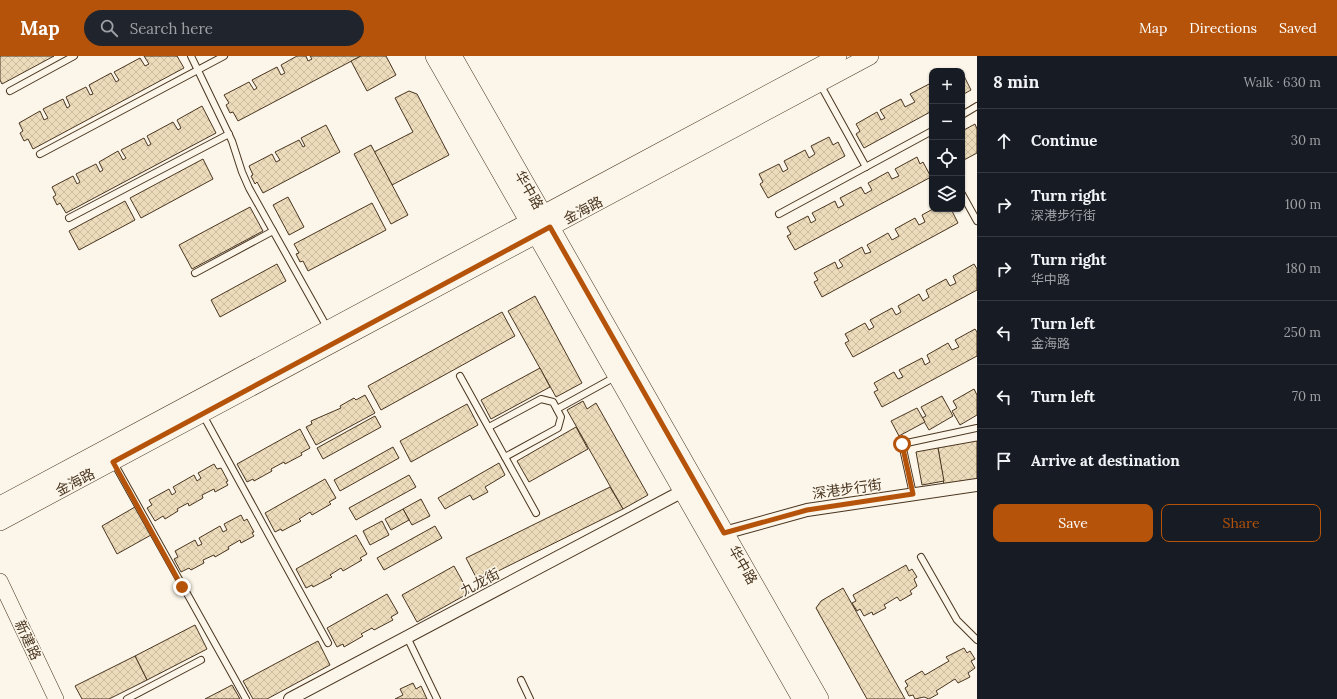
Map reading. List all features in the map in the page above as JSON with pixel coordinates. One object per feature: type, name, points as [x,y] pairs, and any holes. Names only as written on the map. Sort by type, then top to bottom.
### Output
[{"type":"main road","name":"华中路","points":[[435,56],[540,224],[724,533],[819,699]]},
{"type":"main road","name":"华中路","points":[[452,56],[540,224],[617,376],[802,699]]},
{"type":"main road","name":"金海路","points":[[0,522],[202,413],[838,56]]},
{"type":"main road","name":"金海路","points":[[0,505],[328,329],[820,83],[870,56]]},
{"type":"street","name":"深港步行街","points":[[724,533],[807,510],[977,485]]},
{"type":"street","name":"九龙街","points":[[292,699],[683,491]]},
{"type":"street","name":"新建路","points":[[0,581],[56,699]]},
{"type":"lane","points":[[10,91],[74,56]]},
{"type":"lane","points":[[191,56],[229,134],[242,172],[328,329]]},
{"type":"lane","points":[[40,154],[224,56]]},
{"type":"lane","points":[[820,83],[866,167]]},
{"type":"lane","points":[[965,112],[977,106]]},
{"type":"lane","points":[[779,214],[929,133]]},
{"type":"lane","points":[[69,218],[229,134]]},
{"type":"lane","points":[[965,199],[977,221]]},
{"type":"lane","points":[[195,273],[273,231]]},
{"type":"lane","points":[[460,376],[536,514]]},
{"type":"lane","points":[[557,409],[617,376]]},
{"type":"lane","points":[[489,427],[540,398],[553,402],[557,409],[561,417],[558,428],[505,457]]},
{"type":"lane","points":[[202,413],[328,643]]},
{"type":"lane","points":[[913,494],[902,444],[977,428]]},
{"type":"lane","points":[[113,462],[246,699]]},
{"type":"lane","points":[[921,557],[957,620],[977,640]]},
{"type":"lane","points":[[407,637],[437,699]]},
{"type":"lane","points":[[127,699],[201,660]]},
{"type":"lane","points":[[521,680],[530,699]]},
{"type":"building","points":[[0,56],[54,56],[2,84],[0,80]]},
{"type":"building","points":[[144,56],[177,56],[184,68],[33,149],[28,139],[24,141],[20,133],[23,131],[19,123],[40,111],[44,120],[48,118],[43,109],[63,99],[67,108],[70,106],[66,97],[86,87],[90,95],[93,94],[89,85],[111,73],[116,82],[119,80],[114,72],[140,58],[145,66],[149,64]]},
{"type":"building","points":[[297,56],[306,56],[308,61],[312,59],[310,56],[361,56],[238,121],[233,112],[230,113],[226,105],[229,103],[224,95],[249,82],[254,90],[257,88],[252,80],[277,67],[281,75],[285,73],[281,65]]},
{"type":"building","points":[[361,56],[386,56],[396,75],[367,91],[351,61]]},
{"type":"building","points":[[965,78],[971,90],[965,93]]},
{"type":"building","points":[[929,84],[929,113],[864,148],[856,134],[860,131],[856,124],[877,112],[881,120],[885,118],[880,110],[901,99],[905,107],[915,102],[910,94]]},
{"type":"building","points":[[409,91],[417,94],[449,155],[392,185],[374,152],[413,132],[395,98]]},
{"type":"building","points":[[202,106],[216,133],[66,213],[60,203],[57,205],[53,197],[56,195],[52,187],[73,176],[77,184],[80,182],[76,174],[96,164],[100,172],[103,170],[99,162],[118,151],[123,160],[126,158],[121,150],[144,138],[148,146],[151,144],[147,136],[173,122],[178,130],[181,128],[177,120]]},
{"type":"building","points":[[975,124],[977,129],[977,153],[965,159],[965,140],[965,129]]},
{"type":"building","points":[[326,125],[340,152],[263,193],[257,182],[255,184],[251,176],[253,175],[249,166],[272,154],[276,162],[280,160],[275,152],[299,140],[303,147],[305,146],[301,138]]},
{"type":"building","points":[[829,137],[833,145],[838,142],[845,156],[768,198],[760,184],[763,182],[759,174],[779,164],[783,172],[788,169],[784,161],[805,150],[809,158],[815,154],[811,146]]},
{"type":"building","points":[[371,145],[408,215],[391,224],[354,154]]},
{"type":"building","points":[[917,157],[920,164],[923,162],[929,173],[929,178],[795,250],[787,236],[791,234],[787,227],[808,216],[811,223],[816,220],[812,213],[835,201],[838,208],[844,205],[840,198],[861,187],[865,194],[872,190],[868,183],[888,172],[892,179],[899,176],[895,169]]},
{"type":"building","points":[[203,159],[213,179],[141,218],[130,198]]},
{"type":"building","points":[[288,197],[304,227],[289,235],[273,205]]},
{"type":"building","points":[[125,201],[135,220],[79,250],[69,231]]},
{"type":"building","points":[[372,203],[386,230],[308,271],[303,261],[300,262],[296,254],[299,253],[294,244]]},
{"type":"building","points":[[250,207],[263,231],[192,269],[179,245]]},
{"type":"building","points":[[929,211],[952,212],[958,223],[822,297],[814,282],[818,280],[814,273],[835,262],[838,269],[843,266],[839,260],[862,247],[865,254],[871,252],[867,245],[888,233],[892,240],[899,236],[895,229],[915,218],[919,225],[925,222],[922,215]]},
{"type":"building","points":[[277,264],[286,281],[220,317],[211,300]]},
{"type":"building","points":[[974,264],[977,269],[977,290],[853,357],[845,343],[849,341],[845,334],[865,323],[869,330],[874,327],[870,320],[892,308],[896,315],[901,312],[898,306],[919,294],[923,301],[929,297],[926,290],[946,279],[950,286],[956,283],[953,276]]},
{"type":"building","points":[[535,296],[582,383],[556,397],[508,311]]},
{"type":"building","points":[[502,312],[515,336],[381,410],[368,386]]},
{"type":"building","points":[[975,329],[977,332],[977,356],[882,407],[874,392],[878,390],[874,383],[894,372],[898,379],[903,377],[899,370],[922,358],[925,365],[930,362],[927,355],[948,343],[952,350],[959,347],[955,340]]},
{"type":"building","points":[[540,368],[550,387],[491,419],[481,400]]},
{"type":"building","points":[[974,389],[977,395],[977,415],[960,425],[952,411],[957,408],[953,401]]},
{"type":"building","points":[[365,395],[375,413],[316,445],[306,427],[312,424],[311,421],[341,408],[340,406],[354,398],[356,400]]},
{"type":"building","points":[[942,396],[953,416],[929,430],[922,418],[926,416],[921,407]]},
{"type":"building","points":[[583,401],[587,409],[596,403],[648,495],[623,509],[567,410]]},
{"type":"building","points":[[467,404],[478,425],[411,462],[400,441]]},
{"type":"building","points":[[917,408],[925,422],[899,436],[891,421]]},
{"type":"building","points":[[375,416],[381,427],[323,459],[317,448]]},
{"type":"building","points":[[576,427],[588,449],[529,482],[517,461]]},
{"type":"building","points":[[300,429],[310,448],[301,453],[302,455],[285,464],[284,462],[271,469],[272,471],[254,481],[253,479],[247,482],[237,464]]},
{"type":"building","points":[[977,441],[977,479],[944,485],[938,448]]},
{"type":"building","points":[[393,447],[399,458],[340,491],[334,480]]},
{"type":"building","points":[[938,448],[944,481],[922,485],[916,452]]},
{"type":"building","points":[[499,463],[505,475],[485,487],[488,492],[473,500],[470,495],[445,509],[438,498]]},
{"type":"building","points":[[214,464],[217,469],[221,468],[228,481],[226,482],[228,485],[215,492],[214,489],[202,495],[203,498],[189,506],[188,503],[177,509],[178,511],[165,519],[163,516],[155,521],[147,508],[152,505],[149,500],[169,489],[172,495],[176,492],[173,487],[194,475],[197,481],[201,478],[198,473]]},
{"type":"building","points":[[409,475],[416,487],[356,520],[349,508]]},
{"type":"building","points":[[325,479],[336,498],[329,502],[331,504],[312,515],[310,512],[299,519],[301,521],[282,531],[281,529],[275,532],[265,513]]},
{"type":"building","points":[[610,487],[623,509],[478,581],[466,558]]},
{"type":"building","points":[[421,499],[430,516],[412,525],[403,509]]},
{"type":"building","points":[[135,507],[151,535],[117,554],[102,526]]},
{"type":"building","points":[[403,509],[409,520],[391,530],[385,519]]},
{"type":"building","points":[[241,515],[244,521],[247,519],[254,532],[252,533],[254,536],[241,543],[240,540],[228,547],[229,549],[215,557],[214,555],[203,560],[204,563],[191,570],[189,568],[181,572],[174,559],[178,557],[175,551],[195,540],[198,546],[202,544],[199,538],[220,526],[223,532],[227,530],[224,524]]},
{"type":"building","points":[[382,521],[389,535],[370,545],[363,531]]},
{"type":"building","points":[[435,526],[442,538],[384,570],[377,558]]},
{"type":"building","points":[[356,535],[367,554],[360,558],[362,560],[343,571],[341,568],[330,575],[332,577],[313,587],[312,585],[306,588],[296,569]]},
{"type":"building","points":[[906,565],[909,571],[912,569],[917,577],[914,579],[917,586],[910,591],[912,594],[900,601],[897,597],[884,605],[886,608],[873,615],[872,612],[864,616],[860,609],[857,611],[852,603],[856,601],[853,595]]},
{"type":"building","points":[[454,566],[469,593],[417,622],[402,595]]},
{"type":"building","points":[[843,588],[905,699],[867,699],[816,608],[821,601]]},
{"type":"building","points":[[387,594],[398,613],[391,617],[393,620],[374,630],[372,628],[361,634],[363,636],[344,647],[343,644],[337,647],[327,628]]},
{"type":"building","points":[[195,625],[207,649],[147,680],[135,656]]},
{"type":"building","points":[[318,641],[330,665],[267,699],[253,699],[243,681]]},
{"type":"building","points":[[964,648],[967,653],[970,651],[975,659],[971,661],[975,668],[968,673],[970,677],[958,683],[955,679],[936,691],[938,694],[929,699],[924,697],[915,699],[913,695],[909,696],[905,688],[908,686],[905,681],[922,671],[925,675],[949,661],[946,657]]},
{"type":"building","points":[[135,656],[147,680],[109,699],[82,699],[75,686]]},
{"type":"building","points":[[413,683],[416,689],[421,686],[427,699],[395,699],[403,695],[400,689]]},
{"type":"building","points":[[232,685],[240,699],[205,699]]},
{"type":"route","points":[[182,587],[113,462],[550,227],[724,533],[807,510],[913,494],[902,444]]}]
